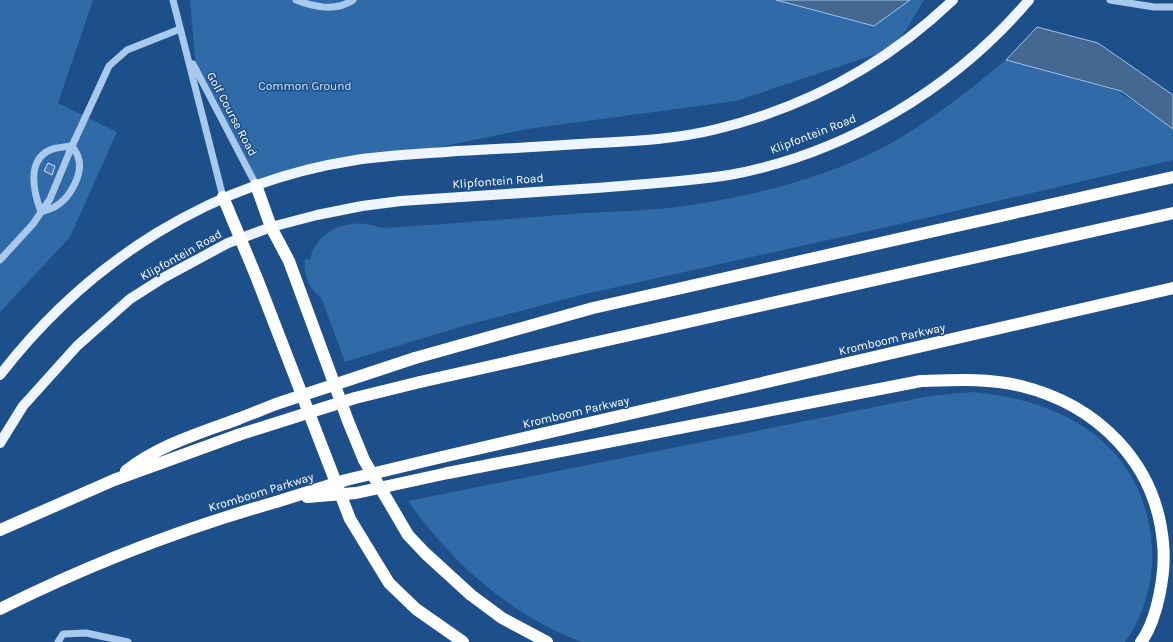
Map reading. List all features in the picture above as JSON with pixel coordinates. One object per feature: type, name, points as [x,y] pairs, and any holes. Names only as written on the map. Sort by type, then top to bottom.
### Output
[{"type":"highway","points":[[114,480],[142,458],[164,447],[276,404],[415,358],[593,308],[1173,176]]},
{"type":"highway","points":[[256,185],[271,228],[289,261],[348,421],[364,460],[408,535],[430,558],[471,595],[502,618],[547,642]]},
{"type":"highway","points":[[223,197],[256,276],[350,519],[389,583],[416,609],[463,642]]},
{"type":"highway","points":[[0,530],[114,480],[238,435],[348,400],[420,382],[1173,213]]},
{"type":"highway","name":"Kromboom Parkway","points":[[0,609],[120,556],[225,516],[346,480],[1173,288]]},
{"type":"highway","points":[[281,500],[356,493],[448,473],[921,381],[956,380],[1020,386],[1051,396],[1083,412],[1109,431],[1134,459],[1151,490],[1162,526],[1165,558],[1160,593],[1150,624],[1141,642]]},
{"type":"main road","points":[[0,375],[24,344],[79,289],[115,261],[154,234],[223,197],[256,185],[305,171],[356,160],[401,155],[653,139],[716,130],[764,116],[815,96],[857,74],[896,48],[953,0]]},
{"type":"main road","name":"Klipfontein Road","points":[[0,443],[23,406],[77,346],[103,322],[130,299],[163,278],[239,238],[317,215],[378,204],[674,182],[730,174],[785,161],[840,140],[874,124],[932,88],[975,55],[1016,16],[1029,0]]},
{"type":"street","name":"Golf Course Road","points":[[173,0],[223,197]]},
{"type":"street","points":[[296,0],[312,6],[331,7],[353,0]]},
{"type":"street","points":[[1110,0],[1154,7],[1173,7]]},
{"type":"street","points":[[0,260],[42,212],[50,199],[105,73],[116,58],[138,44],[180,29]]},
{"type":"street","name":"Golf Course Road","points":[[187,53],[256,185]]},
{"type":"street","points":[[42,212],[56,207],[66,198],[74,185],[80,168],[79,157],[72,146]]},
{"type":"street","points":[[42,212],[34,186],[34,169],[43,154],[52,149],[72,146]]},
{"type":"street","points":[[58,642],[63,634],[86,633],[128,642]]},
{"type":"green space","points":[[0,0],[93,0],[58,103],[117,132],[70,237],[0,312]]},
{"type":"green space","name":"Common Ground","points":[[190,0],[924,0],[895,48],[736,101],[527,129],[256,185],[196,69]]},
{"type":"green space","points":[[1006,60],[1121,92],[1121,94],[1173,129],[1173,160],[900,224],[581,295],[463,326],[345,362],[321,297],[310,286],[306,275],[305,259],[310,260],[317,243],[330,231],[347,225],[366,224],[384,228],[662,209],[741,196],[813,177],[860,159],[899,139],[946,107]]},
{"type":"green space","points":[[971,392],[1005,397],[1038,405],[1068,418],[1094,434],[1117,456],[1134,482],[1146,512],[1152,548],[1152,560],[1146,597],[1138,621],[1125,642],[582,642],[556,631],[531,617],[484,585],[463,566],[425,524],[408,501],[930,396]]},
{"type":"shaded area","points":[[776,0],[910,0],[874,26]]},
{"type":"shaded area","points":[[1037,27],[1098,43],[1173,95],[1173,129],[1121,91],[1006,60]]},
{"type":"building","points":[[48,163],[55,166],[52,175],[44,171]]}]
